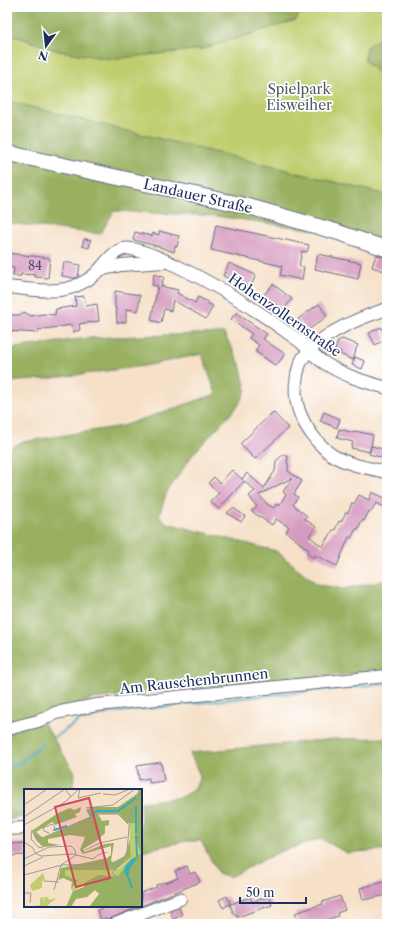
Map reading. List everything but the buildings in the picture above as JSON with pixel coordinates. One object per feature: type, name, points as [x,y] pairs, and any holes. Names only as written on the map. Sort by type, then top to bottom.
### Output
[{"type":"main road","name":"Landauer Straße","points":[[7,153],[246,206],[337,232],[387,249]]},
{"type":"street","name":"Hohenzollernstraße","points":[[7,287],[41,290],[66,289],[82,283],[94,276],[109,258],[122,249],[127,248],[149,254],[213,284],[243,302],[296,338],[332,368],[350,376],[387,388]]},
{"type":"street","points":[[387,310],[371,314],[346,325],[319,342],[300,362],[295,387],[297,406],[304,424],[323,448],[339,459],[387,472]]},
{"type":"street","name":"Am Rauschenbrunnen","points":[[7,729],[38,721],[55,713],[97,705],[387,676]]},
{"type":"street","points":[[7,829],[24,828]]},
{"type":"street","points":[[115,924],[180,899]]},
{"type":"green space","points":[[7,7],[302,7],[296,20],[202,49],[111,59],[59,51],[7,33]]},
{"type":"green space","name":"Spielpark Eisweiher","points":[[302,7],[387,7],[387,34],[366,47],[365,61],[387,81],[387,195],[7,101],[7,33],[59,51],[111,59],[202,49],[296,20]]},
{"type":"green space","points":[[387,34],[387,81],[365,61],[366,47]]},
{"type":"green space","points":[[7,101],[387,195],[387,240],[216,216],[114,211],[100,234],[7,223]]},
{"type":"green space","points":[[224,333],[240,364],[246,390],[238,406],[193,454],[166,494],[159,516],[167,523],[276,551],[317,584],[343,589],[387,580],[387,671],[160,691],[92,699],[71,708],[7,725],[7,450],[22,442],[122,426],[216,394],[202,354],[144,366],[45,379],[7,382],[7,349],[87,338]]},
{"type":"green space","points":[[43,722],[75,773],[72,789],[24,789],[24,816],[7,820],[7,732]]},
{"type":"green space","points":[[387,738],[387,849],[347,853],[321,839],[281,851],[230,877],[218,873],[201,841],[186,841],[142,851],[142,802],[181,797],[195,789],[200,776],[190,753],[333,739]]},
{"type":"waterway","points":[[55,737],[80,720],[109,713],[258,696],[387,684]]},
{"type":"waterway","points":[[7,769],[23,760],[43,744]]}]
